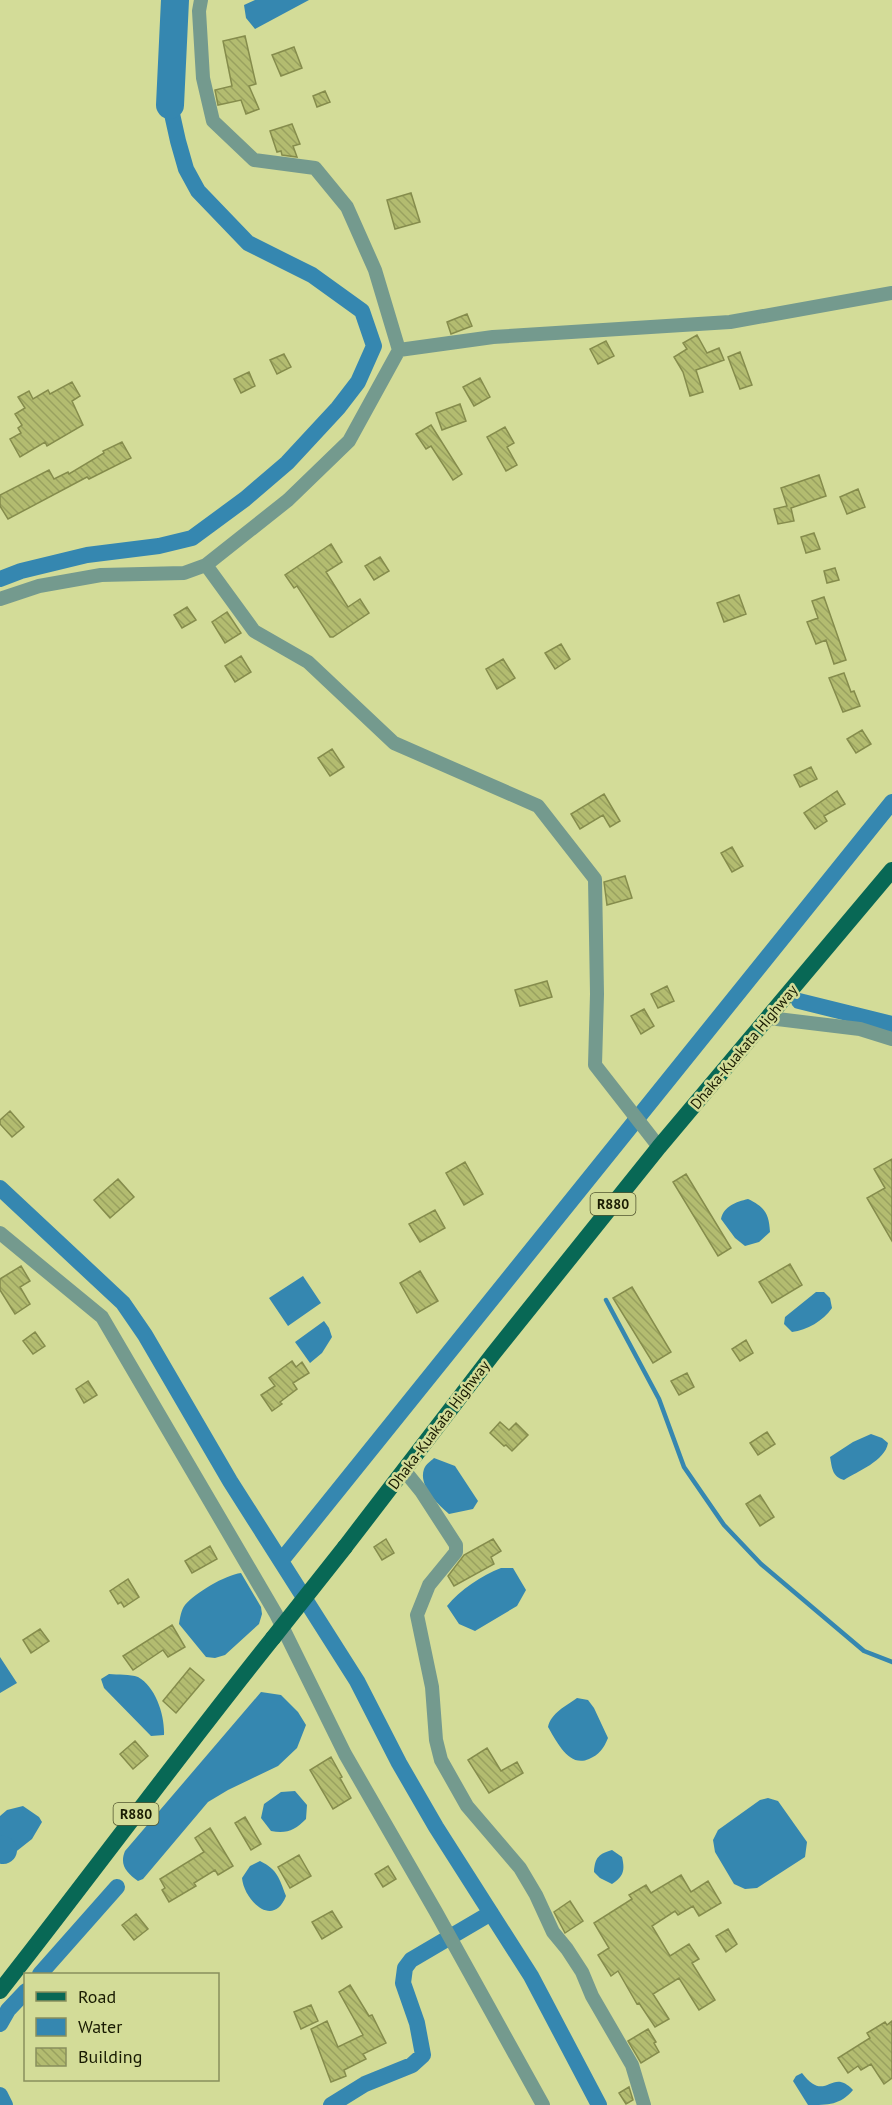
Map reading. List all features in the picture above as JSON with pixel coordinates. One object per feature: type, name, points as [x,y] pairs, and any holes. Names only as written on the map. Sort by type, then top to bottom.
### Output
[{"type":"main road","name":"Dhaka-Kuakata Highway","points":[[0,1991],[194,1736],[345,1547],[493,1354],[659,1147],[892,870]]},
{"type":"street","points":[[0,599],[39,586],[90,577],[184,573],[206,565],[288,500],[349,441],[399,350],[375,270],[347,207],[315,168],[254,160],[213,122],[203,78],[201,0]]},
{"type":"street","points":[[399,350],[493,337],[730,322],[892,293]]},
{"type":"street","points":[[206,565],[254,631],[308,662],[394,743],[538,806],[588,870],[595,879],[597,994],[595,1065],[659,1147]]},
{"type":"street","points":[[768,1018],[860,1029],[892,1039]]},
{"type":"street","points":[[0,1233],[102,1317],[276,1614],[345,1754],[543,2105]]},
{"type":"street","points":[[404,1470],[421,1491],[456,1545],[456,1552],[429,1585],[417,1615],[432,1687],[436,1740],[441,1760],[467,1806],[520,1868],[536,1895],[553,1932],[582,1972],[592,1995],[632,2065],[644,2105]]},
{"type":"water","points":[[255,0],[309,0],[255,29],[246,18],[244,5]]},
{"type":"water","points":[[748,1199],[765,1212],[769,1220],[770,1232],[759,1242],[745,1246],[735,1238],[721,1219],[728,1208]]},
{"type":"water","points":[[303,1276],[321,1303],[288,1326],[269,1298]]},
{"type":"water","points":[[816,1292],[824,1292],[830,1298],[832,1308],[814,1324],[792,1332],[784,1324],[785,1317]]},
{"type":"water","points":[[324,1321],[332,1337],[322,1353],[310,1363],[295,1342]]},
{"type":"water","points":[[871,1434],[888,1443],[882,1455],[844,1480],[837,1477],[830,1457],[853,1442]]},
{"type":"water","points":[[434,1458],[455,1466],[478,1501],[473,1509],[449,1514],[430,1494],[423,1475],[425,1467]]},
{"type":"water","points":[[501,1568],[513,1568],[526,1590],[517,1606],[475,1631],[459,1624],[447,1606],[472,1584]]},
{"type":"water","points":[[241,1573],[261,1607],[262,1614],[259,1624],[225,1655],[215,1658],[206,1657],[179,1624],[183,1609],[190,1600],[211,1585]]},
{"type":"water","points":[[0,1657],[17,1683],[0,1693]]},
{"type":"water","points":[[109,1674],[138,1677],[150,1688],[161,1711],[164,1735],[151,1736],[104,1688],[101,1679]]},
{"type":"water","points":[[261,1692],[281,1695],[298,1712],[306,1725],[297,1748],[278,1766],[208,1802],[143,1879],[138,1881],[125,1868],[123,1856],[125,1851]]},
{"type":"water","points":[[577,1698],[588,1700],[608,1738],[598,1753],[582,1761],[575,1760],[564,1752],[548,1727],[556,1714]]},
{"type":"water","points":[[295,1791],[307,1805],[306,1819],[290,1830],[271,1831],[261,1818],[264,1804],[281,1792]]},
{"type":"water","points":[[768,1798],[778,1801],[807,1842],[805,1857],[757,1888],[745,1889],[734,1884],[715,1852],[713,1840],[718,1830],[760,1800]]},
{"type":"water","points":[[23,1806],[39,1817],[42,1822],[32,1839],[13,1854],[0,1847],[0,1816],[7,1810]]},
{"type":"water","points":[[612,1850],[622,1857],[623,1872],[612,1884],[594,1872],[598,1857]]},
{"type":"water","points":[[260,1861],[274,1871],[286,1896],[280,1906],[274,1910],[267,1911],[260,1908],[253,1902],[244,1886],[242,1878],[250,1866]]},
{"type":"water","points":[[802,2073],[817,2086],[839,2082],[853,2090],[834,2103],[808,2105],[793,2081]]},
{"type":"building","points":[[245,36],[256,84],[249,86],[259,109],[246,114],[241,100],[218,105],[215,90],[232,86],[223,41]]},
{"type":"building","points":[[294,47],[302,68],[281,76],[272,55]]},
{"type":"building","points":[[325,91],[330,102],[317,107],[313,96]]},
{"type":"building","points":[[292,124],[300,144],[293,146],[297,157],[282,155],[281,151],[277,152],[270,131]]},
{"type":"building","points":[[411,193],[420,222],[395,229],[387,200]]},
{"type":"building","points":[[467,314],[472,326],[451,334],[447,322]]},
{"type":"building","points":[[697,335],[707,353],[719,348],[724,360],[696,370],[703,392],[690,396],[683,372],[674,357],[687,349],[683,343]]},
{"type":"building","points":[[606,341],[614,356],[598,364],[590,349]]},
{"type":"building","points":[[740,352],[752,385],[740,389],[728,357]]},
{"type":"building","points":[[284,354],[291,367],[277,374],[270,360]]},
{"type":"building","points":[[249,372],[255,386],[241,393],[234,379]]},
{"type":"building","points":[[480,378],[490,397],[474,406],[463,387]]},
{"type":"building","points":[[72,382],[80,396],[72,401],[83,425],[47,446],[45,442],[20,457],[10,439],[21,433],[18,428],[22,425],[15,414],[25,408],[18,397],[29,391],[33,399],[48,390],[50,394]]},
{"type":"building","points":[[460,404],[466,421],[442,430],[436,413]]},
{"type":"building","points":[[431,425],[462,474],[453,480],[431,446],[426,449],[416,434]]},
{"type":"building","points":[[505,427],[514,443],[507,447],[517,465],[506,471],[487,437]]},
{"type":"building","points":[[122,442],[131,458],[89,479],[87,477],[8,519],[0,506],[0,495],[49,470],[54,479],[68,472],[69,474],[104,453],[103,451]]},
{"type":"building","points":[[819,475],[826,496],[791,508],[794,521],[778,524],[774,509],[787,506],[781,488]]},
{"type":"building","points":[[858,489],[865,507],[847,514],[840,497]]},
{"type":"building","points":[[814,533],[820,549],[806,553],[801,537]]},
{"type":"building","points":[[331,544],[342,562],[326,572],[348,607],[360,599],[369,613],[333,637],[330,637],[297,586],[294,588],[285,575]]},
{"type":"building","points":[[380,557],[389,571],[374,580],[365,566]]},
{"type":"building","points":[[835,568],[839,580],[827,583],[824,571]]},
{"type":"building","points":[[739,595],[746,614],[724,622],[717,603]]},
{"type":"building","points":[[824,597],[846,660],[834,664],[826,640],[816,644],[807,622],[818,618],[812,601]]},
{"type":"building","points":[[187,607],[196,620],[182,628],[174,615]]},
{"type":"building","points":[[227,612],[241,633],[225,643],[212,622]]},
{"type":"building","points":[[561,644],[570,659],[555,669],[545,653]]},
{"type":"building","points":[[241,656],[251,672],[235,682],[225,666]]},
{"type":"building","points":[[503,659],[515,678],[497,689],[486,669]]},
{"type":"building","points":[[844,673],[851,692],[854,691],[860,706],[843,712],[829,678]]},
{"type":"building","points":[[862,730],[871,744],[856,753],[847,739]]},
{"type":"building","points":[[332,749],[344,767],[330,776],[318,758]]},
{"type":"building","points":[[811,767],[817,779],[800,787],[794,775]]},
{"type":"building","points":[[837,791],[845,804],[824,816],[827,821],[815,829],[804,813]]},
{"type":"building","points":[[604,794],[620,821],[610,827],[603,815],[580,829],[571,814]]},
{"type":"building","points":[[732,847],[743,866],[732,872],[721,853]]},
{"type":"building","points":[[625,876],[632,898],[607,905],[604,882]]},
{"type":"building","points":[[547,981],[552,997],[520,1006],[515,990]]},
{"type":"building","points":[[667,986],[674,1001],[658,1008],[651,994]]},
{"type":"building","points":[[644,1009],[654,1026],[641,1034],[631,1016]]},
{"type":"building","points":[[10,1111],[24,1127],[12,1137],[0,1124],[0,1120]]},
{"type":"building","points":[[892,1159],[892,1241],[867,1198],[885,1188],[874,1169]]},
{"type":"building","points":[[465,1162],[483,1194],[464,1205],[446,1173]]},
{"type":"building","points":[[686,1174],[731,1248],[718,1256],[673,1182]]},
{"type":"building","points":[[118,1179],[134,1197],[110,1218],[94,1200]]},
{"type":"building","points":[[435,1210],[445,1228],[420,1242],[409,1224]]},
{"type":"building","points":[[790,1264],[802,1285],[772,1303],[759,1282]]},
{"type":"building","points":[[21,1266],[30,1281],[20,1287],[30,1304],[15,1314],[0,1290],[0,1279]]},
{"type":"building","points":[[420,1271],[438,1301],[417,1313],[400,1283]]},
{"type":"building","points":[[632,1287],[671,1352],[653,1363],[613,1298]]},
{"type":"building","points":[[35,1332],[45,1346],[33,1354],[23,1341]]},
{"type":"building","points":[[746,1340],[753,1353],[740,1361],[732,1349]]},
{"type":"building","points":[[292,1361],[296,1367],[302,1362],[309,1373],[293,1383],[297,1389],[272,1411],[261,1395],[275,1386],[269,1378]]},
{"type":"building","points":[[687,1373],[694,1387],[679,1395],[671,1381]]},
{"type":"building","points":[[88,1381],[97,1395],[84,1403],[76,1389]]},
{"type":"building","points":[[500,1422],[509,1430],[516,1423],[528,1435],[512,1451],[490,1433]]},
{"type":"building","points":[[767,1432],[775,1444],[758,1455],[750,1443]]},
{"type":"building","points":[[760,1495],[774,1517],[760,1526],[746,1504]]},
{"type":"building","points":[[386,1539],[394,1553],[382,1560],[374,1547]]},
{"type":"building","points":[[493,1539],[501,1551],[491,1557],[494,1564],[454,1586],[448,1576],[464,1555]]},
{"type":"building","points":[[210,1546],[217,1559],[192,1573],[185,1561]]},
{"type":"building","points":[[128,1579],[139,1597],[124,1607],[121,1602],[118,1604],[110,1591]]},
{"type":"building","points":[[172,1625],[185,1647],[168,1657],[163,1650],[133,1670],[123,1656]]},
{"type":"building","points":[[40,1629],[49,1641],[31,1653],[23,1640]]},
{"type":"building","points":[[190,1668],[204,1680],[176,1713],[163,1701]]},
{"type":"building","points":[[135,1741],[148,1756],[133,1769],[120,1754]]},
{"type":"building","points":[[487,1748],[501,1771],[517,1762],[523,1773],[489,1793],[468,1760]]},
{"type":"building","points":[[331,1757],[351,1798],[333,1809],[310,1770]]},
{"type":"building","points":[[245,1817],[261,1844],[251,1850],[235,1823]]},
{"type":"building","points":[[210,1828],[233,1866],[218,1875],[215,1870],[194,1883],[196,1886],[169,1902],[162,1890],[165,1888],[160,1879],[204,1852],[195,1838]]},
{"type":"building","points":[[299,1855],[311,1876],[290,1888],[278,1867]]},
{"type":"building","points":[[388,1866],[396,1879],[383,1887],[375,1874]]},
{"type":"building","points":[[681,1875],[691,1892],[708,1881],[721,1903],[699,1916],[693,1906],[678,1915],[675,1911],[652,1926],[670,1956],[689,1944],[699,1959],[692,1963],[715,2000],[699,2010],[679,1978],[653,1994],[669,2019],[655,2027],[639,2003],[637,2004],[618,1971],[611,1976],[598,1955],[609,1948],[594,1923],[632,1899],[629,1895],[646,1885],[651,1893]]},
{"type":"building","points":[[570,1901],[583,1921],[565,1933],[554,1912]]},
{"type":"building","points":[[332,1911],[342,1927],[322,1939],[312,1922]]},
{"type":"building","points":[[136,1914],[148,1929],[134,1940],[122,1925]]},
{"type":"building","points":[[728,1929],[737,1944],[726,1952],[716,1936]]},
{"type":"building","points":[[350,1985],[369,2016],[372,2015],[386,2043],[363,2054],[366,2059],[344,2070],[346,2076],[331,2082],[311,2029],[327,2021],[338,2047],[363,2035],[339,1992]]},
{"type":"building","points":[[311,2005],[318,2021],[301,2029],[294,2012]]},
{"type":"building","points":[[892,2021],[892,2078],[884,2084],[871,2064],[861,2070],[858,2066],[848,2073],[838,2058],[870,2038],[867,2033],[885,2022],[887,2025]]},
{"type":"building","points":[[648,2029],[659,2052],[641,2063],[628,2041]]},
{"type":"building","points":[[629,2087],[633,2100],[626,2104],[619,2093]]},
{"type":"waterway","points":[[170,105],[175,0]]},
{"type":"waterway","points":[[0,579],[21,571],[87,555],[159,546],[192,538],[245,499],[287,463],[338,408],[358,382],[374,346],[362,311],[312,275],[248,243],[198,191],[186,169],[170,105]]},
{"type":"waterway","points":[[281,1561],[892,802]]},
{"type":"waterway","points":[[799,1001],[892,1024]]},
{"type":"waterway","points":[[0,1188],[123,1303],[145,1335],[230,1481],[357,1681],[399,1763],[436,1827],[531,1976],[599,2105]]},
{"type":"waterway","points":[[606,1300],[659,1399],[684,1467],[724,1525],[761,1564],[864,1651],[892,1662]]},
{"type":"waterway","points":[[41,1973],[117,1887]]},
{"type":"waterway","points":[[331,2105],[365,2084],[412,2065],[423,2055],[417,2023],[403,1983],[405,1968],[411,1960],[491,1913]]},
{"type":"waterway","points":[[0,2024],[8,2010],[24,1993]]},
{"type":"waterway","points":[[0,2095],[5,2105]]}]
